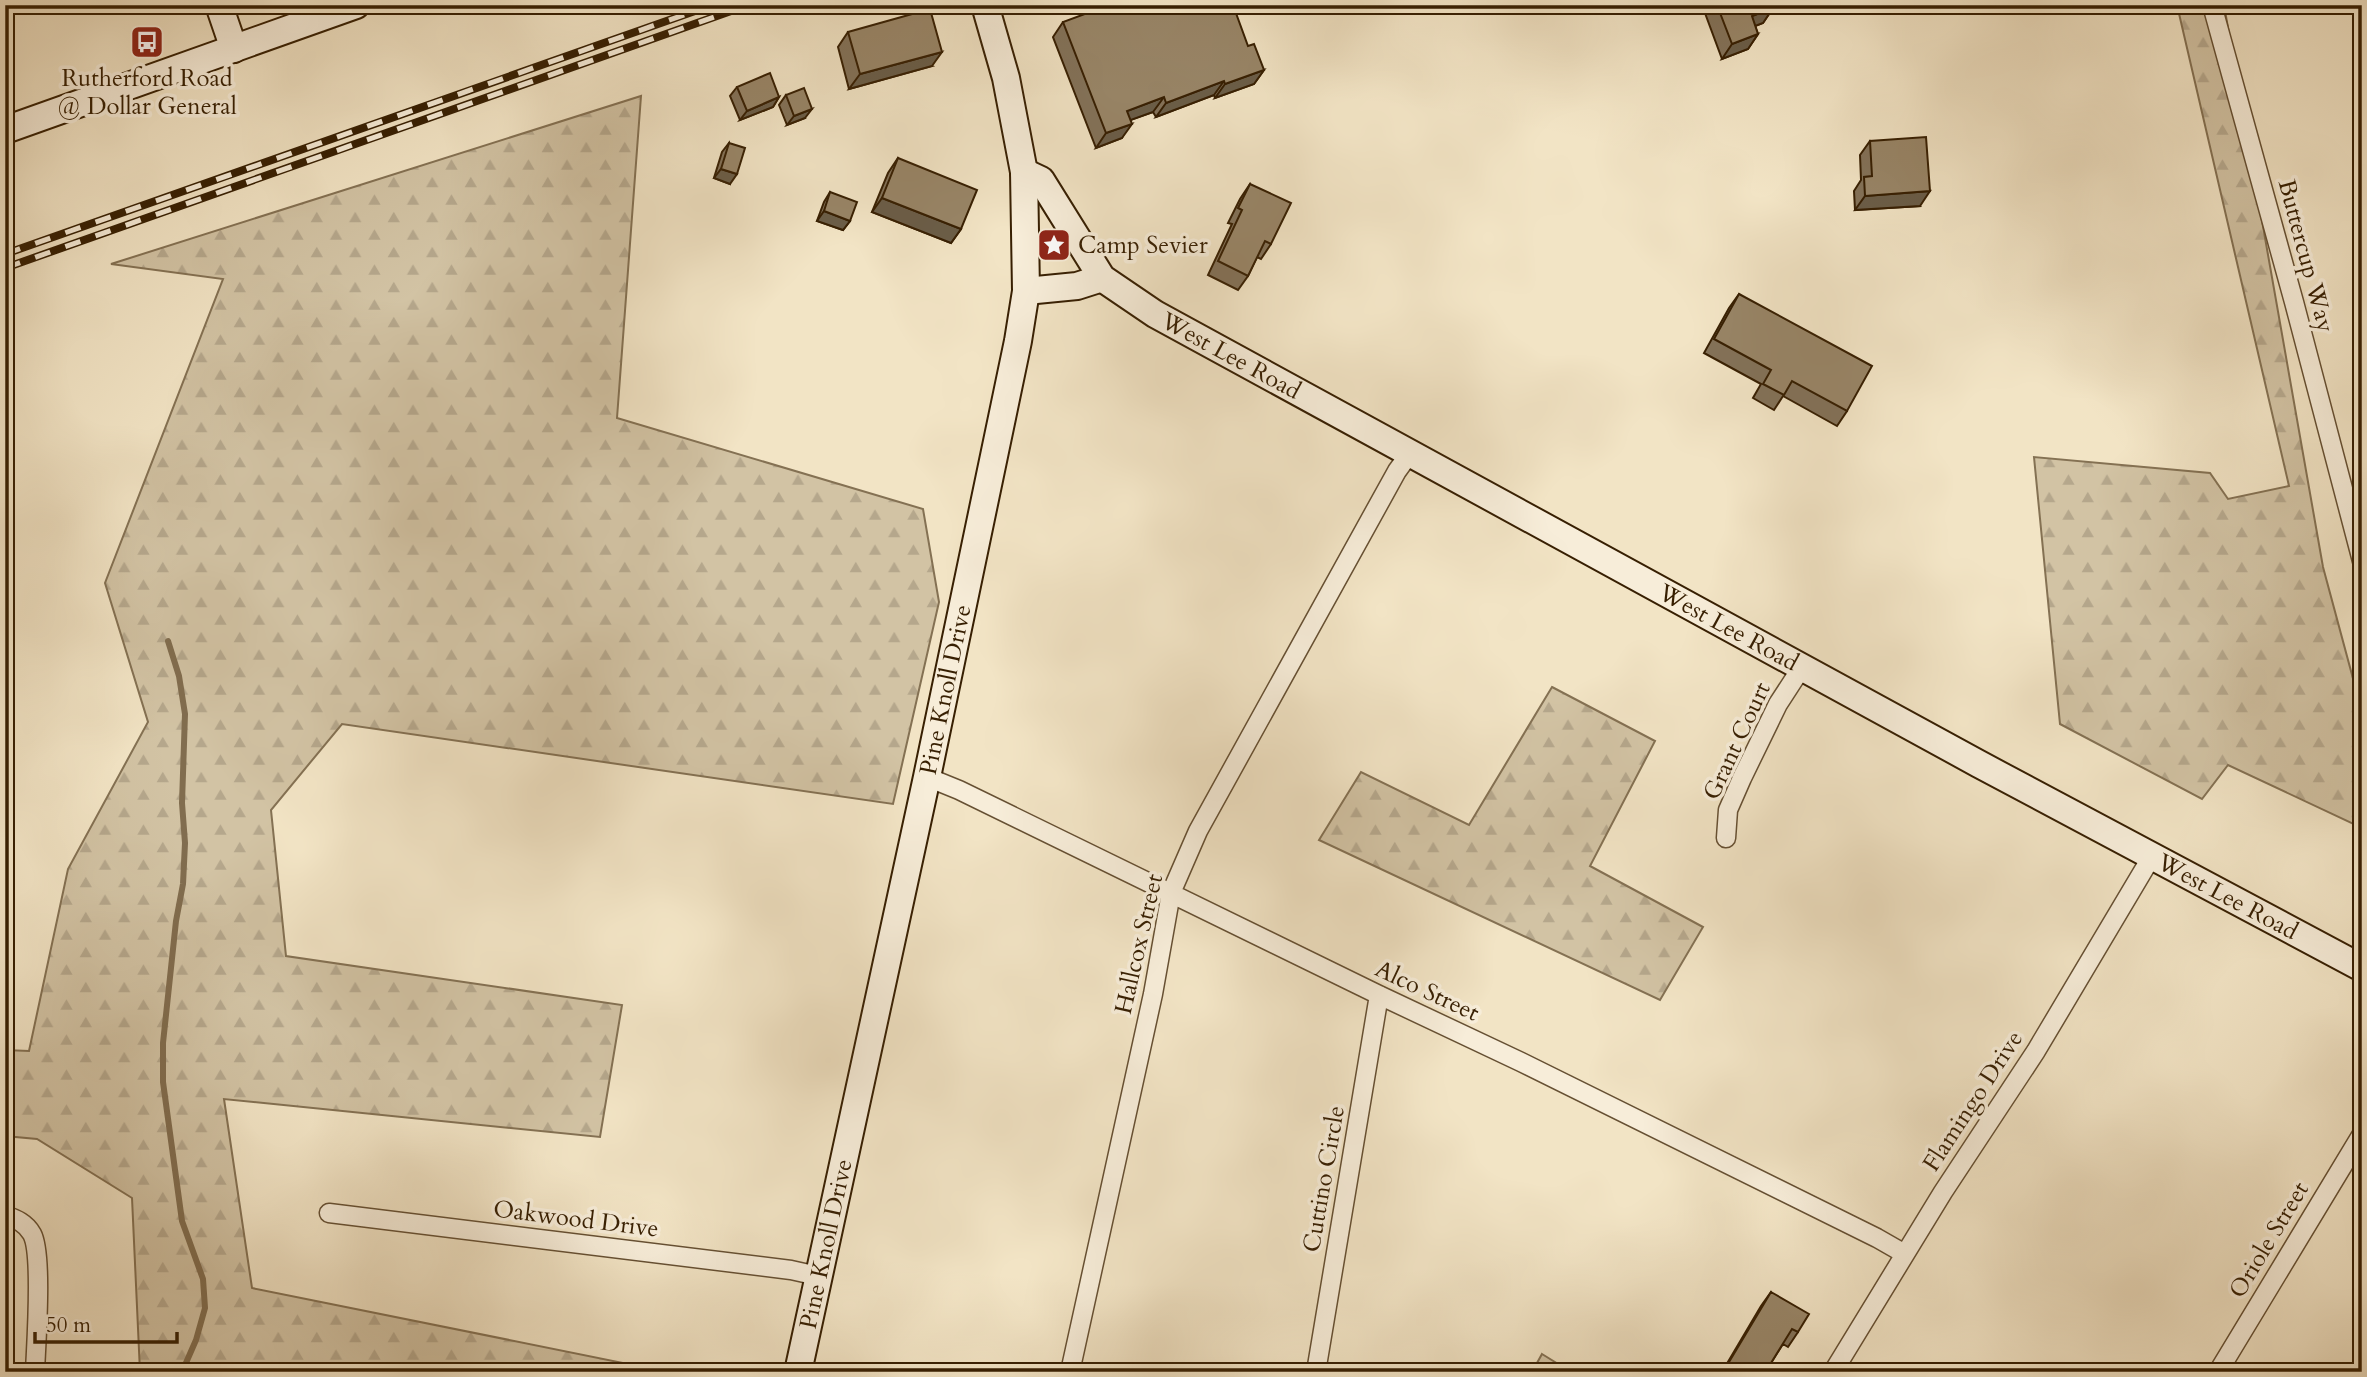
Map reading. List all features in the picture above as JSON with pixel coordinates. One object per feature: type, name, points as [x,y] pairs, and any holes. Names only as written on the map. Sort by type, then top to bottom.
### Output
[{"type":"street","points":[[219,5],[234,49]]},
{"type":"street","points":[[5,130],[356,5]]},
{"type":"street","name":"Pine Knoll Drive","points":[[798,1372],[927,777],[1018,341],[1026,291],[1024,172],[1006,78],[985,5]]},
{"type":"street","name":"Buttercup Way","points":[[2212,5],[2362,561]]},
{"type":"street","name":"West Lee Road","points":[[1024,172],[1041,180],[1102,278],[1155,314],[1802,667],[2362,968]]},
{"type":"street","points":[[1026,291],[1077,286],[1102,278]]},
{"type":"street","name":"Hallcox Street","points":[[1070,1372],[1153,995],[1171,893],[1198,831],[1397,471],[1410,453]]},
{"type":"street","name":"Grant Court","points":[[1726,838],[1728,810],[1742,778],[1778,704],[1802,667]]},
{"type":"street","name":"Alco Street","points":[[927,777],[960,790],[1658,1129],[1905,1254]]},
{"type":"street","name":"Flamingo Drive","points":[[1833,1372],[1905,1254],[2036,1051],[2152,856]]},
{"type":"street","name":"Cuttino Circle","points":[[1316,1372],[1379,995]]},
{"type":"street","name":"Oriole Street","points":[[2218,1372],[2362,1134]]},
{"type":"street","name":"Oakwood Drive","points":[[329,1213],[791,1270],[818,1276]]},
{"type":"street","points":[[5,1215],[22,1223],[30,1231],[36,1248],[38,1322],[35,1372]]},
{"type":"green space","points":[[2177,5],[2224,5],[2323,567],[2362,712],[2362,828],[2228,765],[2202,799],[2060,724],[2034,457],[2210,473],[2228,499],[2289,486]]},
{"type":"green space","points":[[641,96],[617,418],[923,509],[939,602],[893,804],[342,724],[271,810],[286,956],[622,1005],[600,1137],[224,1099],[252,1288],[633,1365],[633,1372],[140,1372],[132,1198],[37,1139],[5,1136],[5,1050],[29,1051],[68,869],[148,722],[105,583],[223,279],[111,264]]},
{"type":"green space","points":[[1552,687],[1655,741],[1590,866],[1703,927],[1660,1000],[1319,840],[1361,772],[1469,825]]},
{"type":"green space","points":[[1542,1354],[1571,1372],[1532,1372]]},
{"type":"building","points":[[1109,5],[1233,5],[1248,46],[1254,44],[1264,70],[1225,84],[1224,81],[1166,103],[1164,97],[1127,111],[1132,124],[1106,133],[1063,22]]},
{"type":"building","points":[[1717,5],[1772,5],[1773,8],[1752,16],[1758,34],[1732,44]]},
{"type":"building","points":[[930,9],[942,52],[860,74],[848,32]]},
{"type":"building","points":[[770,73],[779,97],[747,111],[737,87]]},
{"type":"building","points":[[804,88],[812,109],[794,116],[786,95]]},
{"type":"building","points":[[1926,137],[1930,191],[1865,196],[1864,177],[1872,176],[1870,141]]},
{"type":"building","points":[[729,143],[745,148],[737,174],[721,169]]},
{"type":"building","points":[[898,158],[977,190],[961,229],[882,198]]},
{"type":"building","points":[[1250,184],[1291,203],[1271,244],[1265,241],[1248,276],[1218,261],[1242,210],[1238,208]]},
{"type":"building","points":[[830,192],[857,202],[850,221],[824,211]]},
{"type":"building","points":[[1739,294],[1872,366],[1847,411],[1792,381],[1784,395],[1763,384],[1771,370],[1714,339]]},
{"type":"building","points":[[1771,1292],[1809,1314],[1798,1332],[1792,1329],[1771,1363],[1778,1368],[1776,1372],[1723,1372]]},
{"type":"waterway","points":[[168,641],[179,676],[185,714],[182,803],[185,843],[183,884],[176,921],[163,1043],[163,1082],[182,1221],[203,1279],[205,1308],[196,1340],[182,1372]]},
{"type":"railway","points":[[5,254],[712,5]]},
{"type":"railway","points":[[5,268],[748,5]]},
{"type":"place","name":"Rutherford Road @ Dollar General","points":[[147,42]]},
{"type":"place","name":"Camp Sevier","points":[[1054,245]]}]
